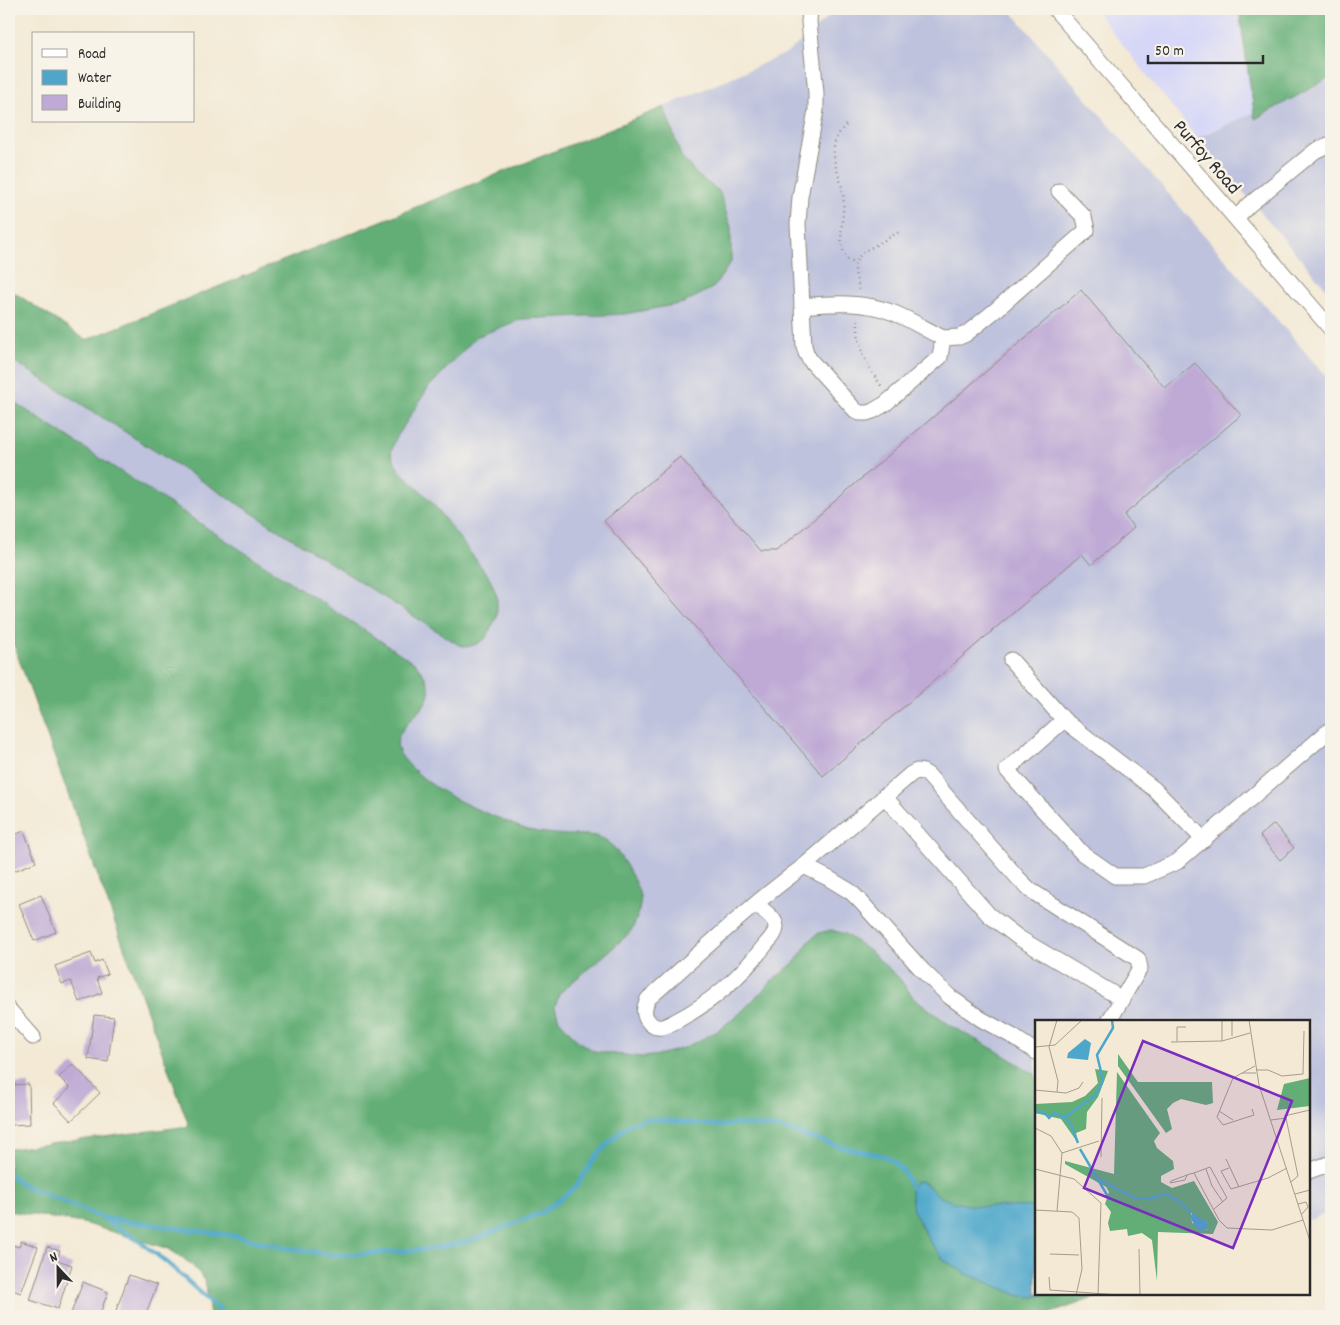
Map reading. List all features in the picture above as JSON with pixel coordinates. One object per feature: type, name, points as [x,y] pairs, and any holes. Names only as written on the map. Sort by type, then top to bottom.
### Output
[{"type":"street","points":[[810,9],[816,110],[800,197],[798,224],[804,346],[806,353],[851,406],[860,413],[867,413],[885,404],[940,357],[943,338]]},
{"type":"street","name":"Purfoy Road","points":[[1055,9],[1331,329]]},
{"type":"street","points":[[1236,218],[1315,151],[1330,144]]},
{"type":"street","points":[[802,306],[842,304],[871,306],[894,313],[943,338],[959,337],[966,334],[997,310],[1087,230],[1084,217],[1058,191]]},
{"type":"street","points":[[1011,660],[1064,720],[1154,789],[1204,840]]},
{"type":"street","points":[[1064,720],[1007,770],[1082,853],[1115,876],[1144,876],[1178,862],[1331,729]]},
{"type":"street","points":[[756,904],[774,921],[776,929],[758,954],[737,976],[700,1006],[664,1026],[657,1027],[651,1025],[644,1006],[648,999],[756,904],[804,866],[884,796],[911,774],[917,771],[923,772],[928,775],[1030,890],[1138,959],[1140,968],[1110,1020]]},
{"type":"street","points":[[884,796],[989,915],[1018,938],[1122,999]]},
{"type":"street","points":[[804,866],[851,892],[923,971],[950,997],[980,1019],[1012,1036],[1035,1051]]},
{"type":"street","points":[[9,1010],[33,1037]]},
{"type":"street","points":[[1310,1171],[1331,1163]]},
{"type":"path","points":[[846,125],[838,133],[833,157],[843,192],[842,244],[847,258],[855,263]]},
{"type":"path","points":[[859,296],[855,263],[863,252],[901,231]]},
{"type":"path","points":[[858,314],[858,334],[861,350],[871,373],[886,392]]},
{"type":"shaded area","points":[[834,9],[1009,9],[1331,382],[1331,1212],[1310,1220],[1310,1020],[1035,1020],[1035,1295],[1102,1295],[1043,1316],[189,1126],[9,632],[9,289],[86,340],[664,107],[787,53],[833,13]]},
{"type":"shaded area","points":[[1094,9],[1331,9],[1331,78],[1197,138]]},
{"type":"shaded area","points":[[1331,78],[1331,294],[1197,138]]},
{"type":"green space","points":[[1239,9],[1331,9],[1331,77],[1255,119]]},
{"type":"green space","points":[[664,107],[681,156],[698,176],[719,191],[731,227],[731,262],[714,287],[684,303],[625,314],[522,319],[476,337],[428,388],[395,440],[391,453],[398,469],[430,500],[489,577],[497,596],[497,617],[485,639],[477,644],[467,647],[459,645],[9,358],[9,289],[86,340]]},
{"type":"green space","points":[[9,399],[416,664],[427,682],[429,694],[426,702],[401,732],[398,740],[398,749],[413,769],[435,787],[474,808],[522,828],[548,833],[593,836],[603,838],[611,845],[621,858],[635,883],[640,896],[640,904],[632,929],[628,934],[559,994],[555,1007],[559,1020],[579,1042],[594,1051],[642,1057],[659,1055],[684,1048],[716,1032],[739,1014],[770,983],[796,961],[810,940],[819,933],[831,930],[845,934],[872,953],[899,978],[913,997],[951,1026],[1035,1074],[1035,1207],[986,1207],[961,1204],[940,1197],[926,1183],[919,1223],[930,1242],[944,1260],[967,1274],[1034,1297],[1042,1295],[1102,1295],[1043,1316],[210,1316],[205,1280],[191,1264],[169,1249],[83,1223],[9,1211],[9,1149],[189,1126],[9,632]]},
{"type":"water","points":[[920,1181],[941,1197],[963,1204],[975,1206],[1035,1207],[1035,1295],[1042,1295],[1034,1297],[1020,1296],[967,1274],[944,1260],[930,1242],[913,1210],[911,1187],[914,1183]]},
{"type":"building","points":[[1081,290],[1165,388],[1195,363],[1241,415],[1124,515],[1134,528],[1091,565],[1082,554],[823,776],[604,521],[680,457],[761,551],[777,551]]},
{"type":"building","points":[[1274,824],[1294,848],[1280,860],[1260,836]]},
{"type":"building","points":[[24,831],[36,862],[9,873],[9,837]]},
{"type":"building","points":[[41,895],[56,932],[34,941],[19,904]]},
{"type":"building","points":[[91,953],[95,963],[102,960],[108,974],[97,978],[102,993],[79,1002],[71,981],[62,984],[55,966]]},
{"type":"building","points":[[94,1015],[114,1017],[108,1062],[88,1059]]},
{"type":"building","points":[[73,1064],[100,1093],[71,1121],[54,1103],[70,1088],[59,1077]]},
{"type":"building","points":[[29,1084],[30,1124],[9,1125],[9,1085]]},
{"type":"building","points":[[21,1241],[38,1247],[21,1293],[9,1289],[9,1244],[19,1247]]},
{"type":"building","points":[[47,1247],[60,1251],[57,1260],[72,1265],[58,1309],[30,1300]]},
{"type":"building","points":[[129,1275],[157,1285],[145,1316],[114,1316]]},
{"type":"building","points":[[83,1282],[108,1292],[99,1316],[80,1316],[71,1313]]},
{"type":"waterway","points":[[103,1218],[235,1236],[287,1248],[334,1255],[431,1249],[470,1241],[543,1212],[576,1187],[597,1155],[628,1125],[652,1119],[721,1126],[736,1124],[780,1128],[841,1147],[885,1156],[893,1161],[904,1173],[914,1190]]},
{"type":"waterway","points":[[9,1174],[23,1185],[103,1218],[139,1241],[169,1264],[226,1316]]}]
